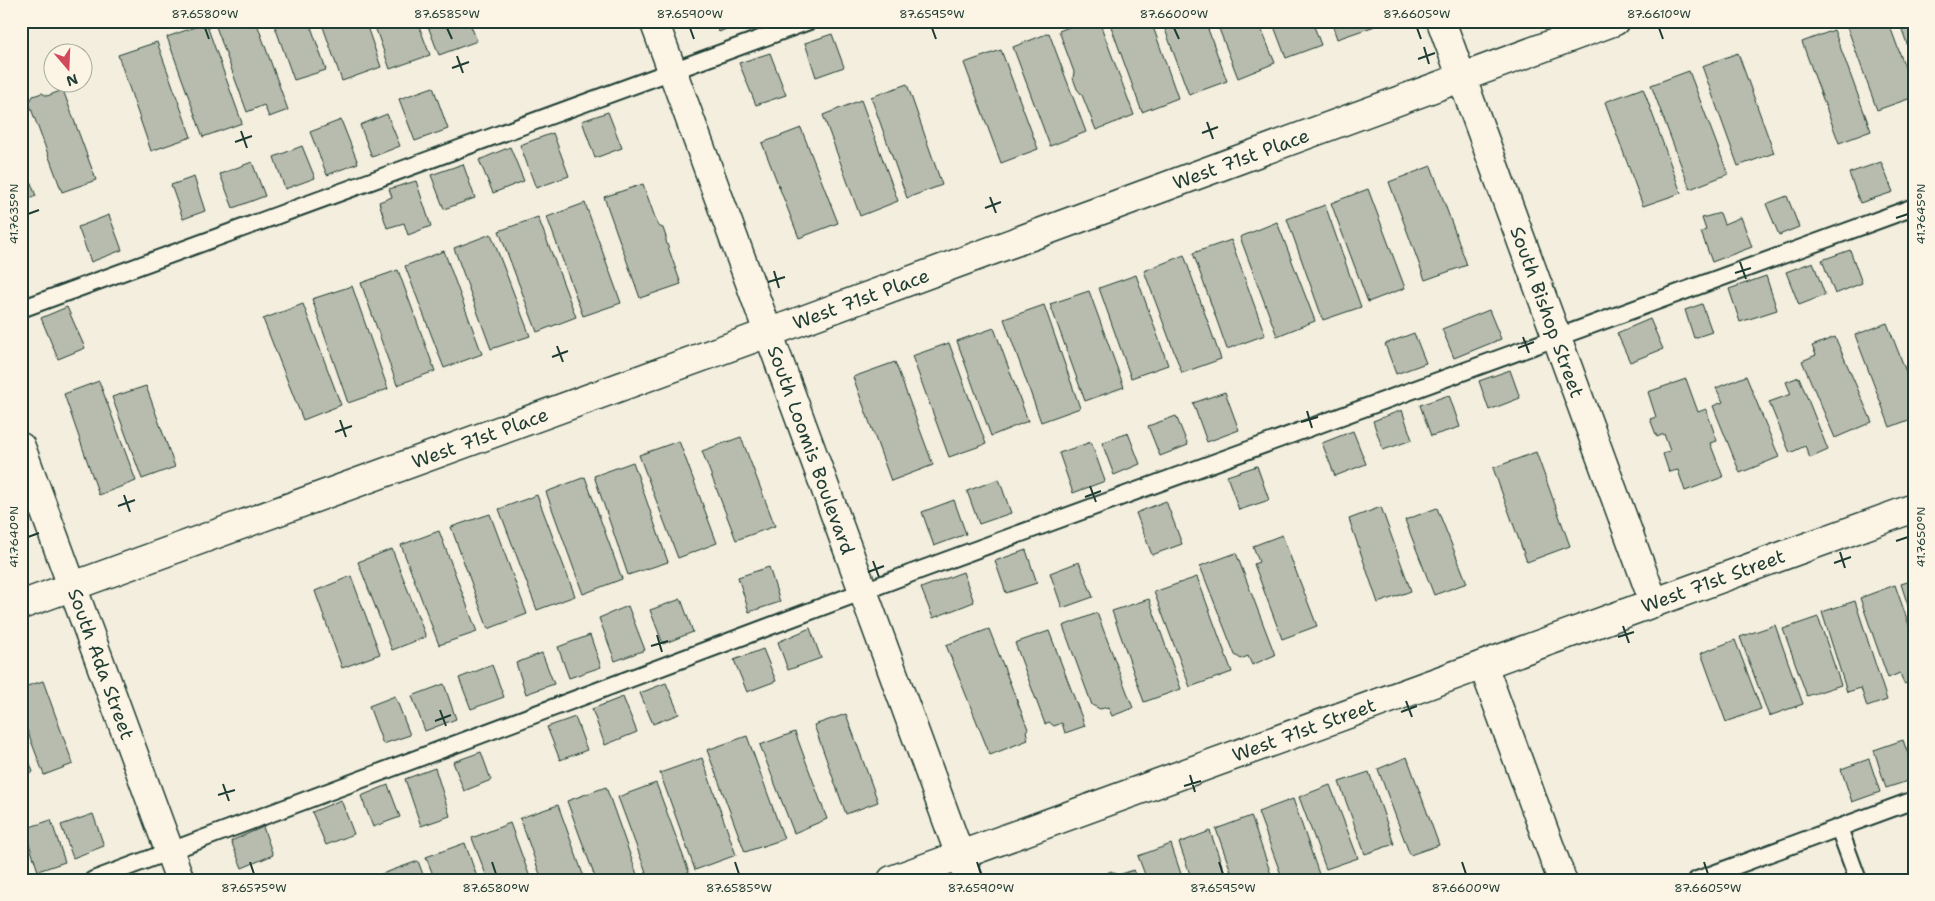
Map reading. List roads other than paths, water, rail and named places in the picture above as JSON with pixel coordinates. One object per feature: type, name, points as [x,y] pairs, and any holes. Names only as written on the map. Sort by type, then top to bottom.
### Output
[{"type":"street","name":"South Loomis Boulevard","points":[[654,21],[964,867]]},
{"type":"street","name":"South Bishop Street","points":[[1441,21],[1654,603]]},
{"type":"street","name":"West 71st Place","points":[[21,605],[768,333],[1615,21]]},
{"type":"street","name":"South Ada Street","points":[[21,447],[180,880]]},
{"type":"street","name":"West 71st Street","points":[[892,880],[964,867],[1483,665],[1914,508]]},
{"type":"street","points":[[1483,665],[1562,880]]},
{"type":"lane","points":[[21,309],[809,21]]},
{"type":"lane","points":[[94,880],[863,591],[1914,207]]},
{"type":"lane","points":[[1697,880],[1914,800]]},
{"type":"lane","points":[[1839,828],[1858,880]]}]
